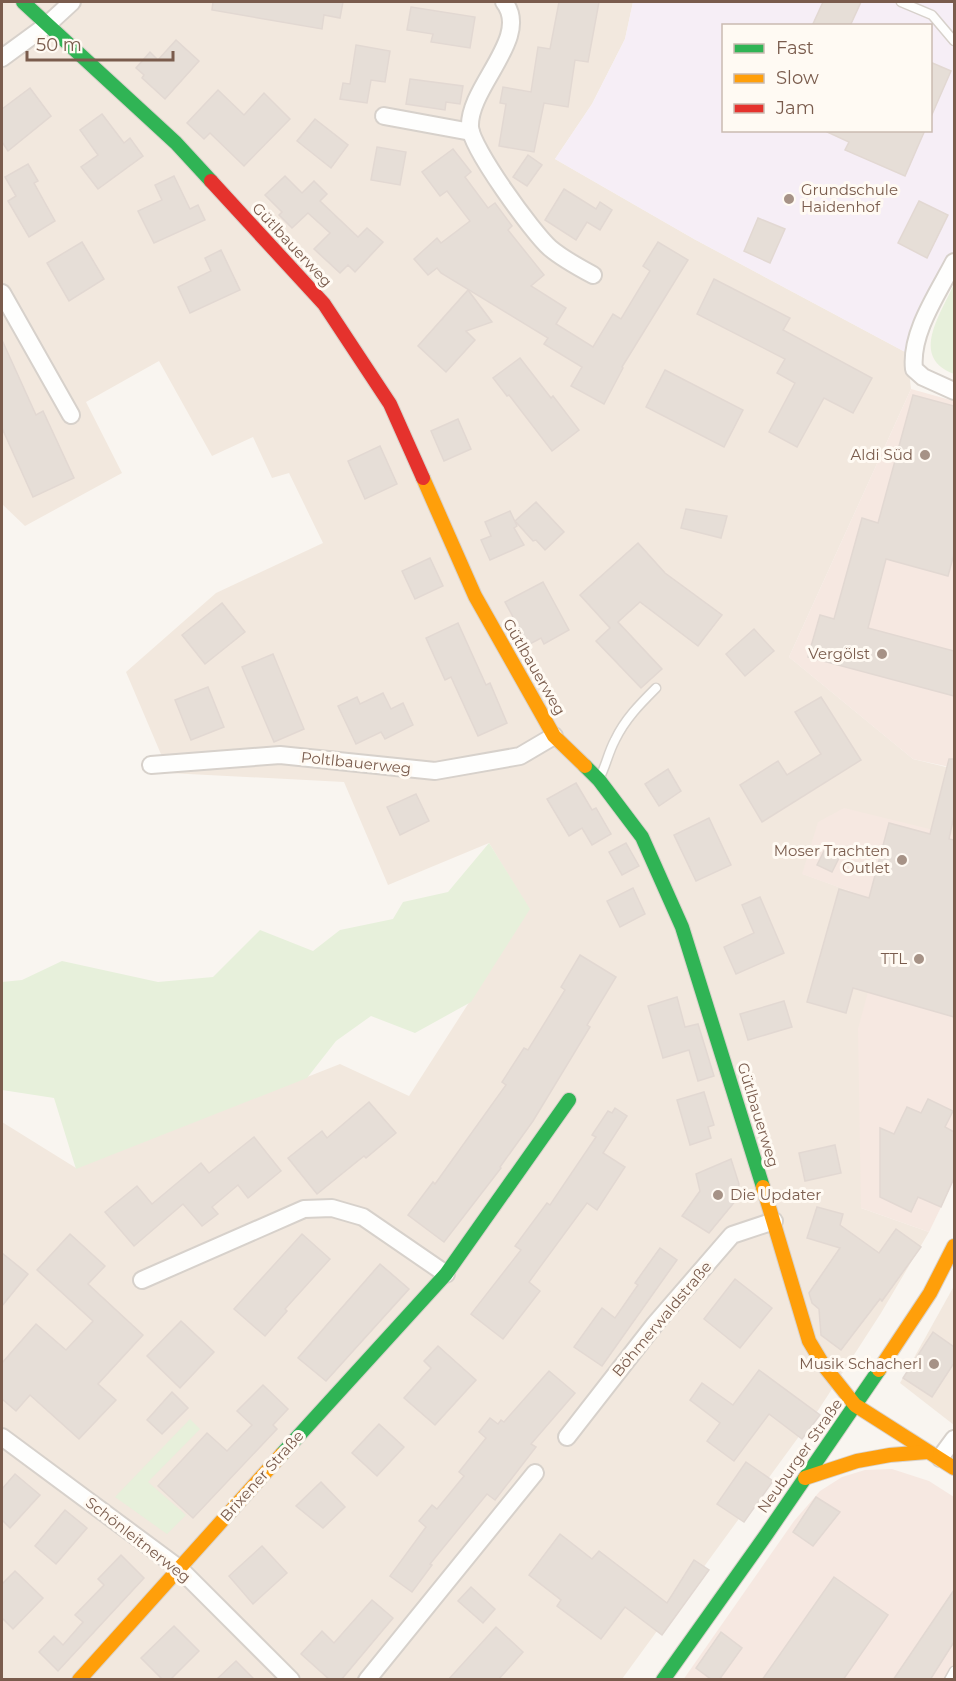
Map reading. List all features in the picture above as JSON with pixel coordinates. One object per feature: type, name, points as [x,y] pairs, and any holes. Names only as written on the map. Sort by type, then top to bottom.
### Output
[{"type":"street","name":"Gütlbauerweg","points":[[23,2],[176,144],[324,304],[390,404],[475,596],[554,736],[599,780],[642,837],[682,927],[809,1341],[824,1366],[855,1405],[954,1468]]},
{"type":"street","points":[[2,58],[47,25],[72,2]]},
{"type":"street","points":[[504,2],[510,9],[512,23],[509,39],[492,68],[475,106],[470,124],[472,138],[482,156],[550,248],[567,261],[593,275]]},
{"type":"street","points":[[384,116],[471,132]]},
{"type":"street","points":[[954,262],[917,335],[912,355],[914,369],[931,381],[954,391]]},
{"type":"street","points":[[2,293],[71,415]]},
{"type":"street","name":"Poltlbauerweg","points":[[151,765],[280,755],[435,771],[519,756],[554,736]]},
{"type":"street","name":"Brixener Straße","points":[[79,1680],[232,1508],[446,1274],[569,1100]]},
{"type":"street","points":[[142,1280],[304,1209],[332,1208],[363,1217],[446,1274]]},
{"type":"street","name":"Böhmerwaldstraße","points":[[567,1437],[655,1324],[732,1235],[774,1221]]},
{"type":"street","name":"Neuburger Straße","points":[[663,1680],[855,1405],[930,1293],[954,1246]]},
{"type":"street","name":"Schönleitnerweg","points":[[2,1437],[180,1569],[291,1680]]},
{"type":"street","points":[[805,1478],[857,1461],[890,1455],[933,1455],[954,1439]]},
{"type":"street","points":[[367,1680],[535,1473]]},
{"type":"lane","points":[[901,2],[932,15],[954,41]]},
{"type":"lane","points":[[599,780],[615,740],[628,716],[656,688]]},
{"type":"lane","points":[[949,1680],[954,1671]]},
{"type":"shaded area","points":[[2,2],[633,2],[625,39],[592,104],[555,159],[694,239],[907,353],[911,389],[789,657],[913,759],[954,769],[954,835],[803,874],[891,906],[861,1208],[929,1232],[881,1313],[819,1409],[622,1679],[2,1679],[2,1122],[76,1168],[340,1064],[409,1096],[529,909],[489,843],[388,885],[344,782],[169,773],[126,672],[216,593],[323,543],[289,473],[272,478],[253,437],[212,456],[159,361],[86,402],[122,473],[25,526],[2,504]]},
{"type":"shaded area","name":"Grundschule Haidenhof","points":[[633,2],[954,2],[954,256],[907,353],[694,239],[555,159],[592,104],[625,39]]},
{"type":"shaded area","points":[[911,389],[954,401],[954,768],[913,759],[789,657]]},
{"type":"shaded area","points":[[844,808],[954,835],[954,1180],[929,1232],[861,1208],[858,1029],[891,906],[802,874],[818,822]]},
{"type":"shaded area","points":[[954,1286],[954,1425],[900,1383]]},
{"type":"shaded area","points":[[892,1469],[929,1481],[954,1497],[954,1679],[683,1680],[794,1521],[820,1491],[842,1477],[865,1470]]},
{"type":"green space","points":[[954,284],[954,374],[941,366],[933,357],[931,346],[936,321]]},
{"type":"green space","points":[[489,843],[530,909],[471,1002],[415,1033],[371,1016],[336,1041],[307,1078],[76,1169],[54,1098],[2,1090],[2,982],[22,980],[62,961],[158,982],[213,977],[260,930],[313,951],[340,930],[393,919],[403,902],[448,892]]},
{"type":"green space","points":[[190,1419],[200,1429],[148,1482],[186,1515],[167,1534],[115,1497]]},
{"type":"building","points":[[213,2],[343,2],[340,18],[324,15],[322,29],[212,10]]},
{"type":"building","points":[[559,2],[599,2],[588,62],[575,60],[568,107],[544,103],[534,152],[499,146],[506,104],[500,103],[503,87],[531,92],[538,47],[550,49]]},
{"type":"building","points":[[823,2],[861,2],[851,24],[813,24]]},
{"type":"building","points":[[411,7],[475,17],[470,48],[431,42],[433,34],[407,30]]},
{"type":"building","points":[[176,40],[199,61],[165,99],[142,78],[144,75],[136,68],[150,52],[158,60]]},
{"type":"building","points":[[356,45],[390,51],[385,82],[371,80],[367,103],[340,99],[343,83],[350,84]]},
{"type":"building","points":[[932,63],[951,71],[932,114]]},
{"type":"building","points":[[410,79],[463,86],[460,104],[446,102],[445,110],[406,104]]},
{"type":"building","points":[[30,88],[51,116],[8,151],[2,142],[2,109]]},
{"type":"building","points":[[218,90],[244,115],[264,93],[290,119],[244,166],[210,133],[204,139],[187,123]]},
{"type":"building","points":[[102,114],[124,143],[130,138],[143,156],[98,189],[81,167],[98,155],[80,130]]},
{"type":"building","points":[[315,119],[348,145],[331,168],[297,141]]},
{"type":"building","points":[[827,132],[924,132],[905,176],[845,150],[849,142]]},
{"type":"building","points":[[377,147],[406,152],[400,185],[371,180]]},
{"type":"building","points":[[453,149],[471,172],[465,177],[488,208],[495,203],[512,226],[508,230],[544,275],[531,286],[566,308],[556,324],[593,347],[613,314],[621,319],[650,271],[643,266],[658,242],[688,260],[622,367],[604,404],[571,386],[582,367],[544,344],[548,338],[441,273],[437,268],[428,275],[414,259],[437,238],[441,243],[470,221],[447,191],[440,196],[422,172]]},
{"type":"building","points":[[528,155],[542,165],[527,186],[513,177]]},
{"type":"building","points":[[28,164],[38,181],[34,183],[55,221],[29,237],[8,201],[16,196],[5,177]]},
{"type":"building","points":[[174,176],[190,209],[198,205],[205,220],[154,243],[138,211],[162,200],[155,185]]},
{"type":"building","points":[[285,176],[302,193],[314,181],[327,194],[320,201],[358,237],[367,228],[383,242],[355,272],[348,265],[340,273],[314,249],[330,233],[308,213],[292,228],[279,215],[282,212],[265,195]]},
{"type":"building","points":[[564,189],[596,209],[600,202],[612,210],[600,230],[587,222],[576,240],[545,220]]},
{"type":"building","points":[[919,201],[948,215],[927,258],[898,243]]},
{"type":"building","points":[[758,218],[785,229],[770,263],[744,251]]},
{"type":"building","points":[[82,242],[104,279],[69,301],[47,263]]},
{"type":"building","points":[[221,250],[240,290],[190,313],[178,287],[211,271],[205,258]]},
{"type":"building","points":[[714,279],[790,318],[783,330],[872,378],[853,413],[824,398],[797,447],[769,432],[795,383],[777,373],[785,359],[697,314]]},
{"type":"building","points":[[468,290],[492,322],[466,331],[475,340],[446,372],[418,346]]},
{"type":"building","points":[[2,340],[36,415],[43,411],[74,478],[33,497],[2,428]]},
{"type":"building","points":[[520,358],[579,430],[552,451],[493,378]]},
{"type":"building","points":[[665,370],[743,410],[724,447],[646,407]]},
{"type":"building","points":[[913,395],[954,406],[954,554],[948,576],[886,559],[868,628],[954,651],[954,696],[808,657],[820,615],[834,619],[862,518],[878,523]]},
{"type":"building","points":[[458,419],[471,449],[444,461],[431,431]]},
{"type":"building","points":[[380,446],[397,484],[365,499],[348,461]]},
{"type":"building","points":[[536,502],[564,532],[545,550],[536,540],[533,541],[515,521]]},
{"type":"building","points":[[686,509],[727,516],[721,538],[681,528]]},
{"type":"building","points":[[510,511],[517,526],[514,528],[524,545],[490,560],[481,540],[491,536],[485,522]]},
{"type":"building","points":[[638,543],[665,573],[722,615],[698,646],[640,602],[618,622],[662,669],[641,688],[596,641],[610,628],[580,595]]},
{"type":"building","points":[[430,558],[443,586],[415,599],[402,571]]},
{"type":"building","points":[[543,582],[569,630],[544,644],[541,638],[528,645],[505,602]]},
{"type":"building","points":[[222,603],[245,632],[205,664],[182,635]]},
{"type":"building","points":[[458,623],[486,685],[490,683],[507,723],[478,736],[451,677],[445,680],[426,638]]},
{"type":"building","points":[[754,629],[774,651],[745,676],[726,654]]},
{"type":"building","points":[[273,654],[304,729],[274,742],[242,667]]},
{"type":"building","points":[[208,687],[224,727],[191,740],[175,700]]},
{"type":"building","points":[[383,693],[391,709],[403,703],[413,725],[385,739],[381,732],[356,744],[338,706],[357,697],[360,704]]},
{"type":"building","points":[[821,697],[861,760],[762,822],[740,785],[778,761],[787,775],[821,754],[795,712]]},
{"type":"building","points":[[949,759],[954,759],[954,816],[949,839],[954,840],[954,1017],[853,988],[846,1013],[807,1002],[839,889],[869,898],[889,823],[930,834]]},
{"type":"building","points":[[668,769],[681,791],[659,806],[645,784]]},
{"type":"building","points":[[576,783],[592,810],[596,808],[611,834],[592,845],[582,828],[569,836],[547,799]]},
{"type":"building","points":[[416,794],[429,821],[400,835],[387,807]]},
{"type":"building","points":[[709,818],[731,865],[696,881],[674,835]]},
{"type":"building","points":[[626,843],[639,866],[622,875],[609,852]]},
{"type":"building","points":[[824,851],[839,858],[832,872],[817,865]]},
{"type":"building","points":[[633,888],[645,914],[620,927],[607,901]]},
{"type":"building","points":[[760,897],[784,953],[736,974],[724,947],[754,933],[742,905]]},
{"type":"building","points":[[580,955],[616,977],[587,1025],[590,1027],[533,1121],[501,1168],[444,1242],[408,1215],[433,1182],[435,1184],[506,1085],[502,1082],[524,1048],[528,1050],[565,990],[561,987]]},
{"type":"building","points":[[677,997],[685,1027],[698,1024],[714,1076],[698,1081],[689,1050],[663,1058],[648,1006]]},
{"type":"building","points":[[784,1001],[792,1027],[748,1040],[740,1014]]},
{"type":"building","points":[[704,1092],[714,1125],[708,1127],[711,1138],[690,1145],[677,1100]]},
{"type":"building","points":[[928,1099],[953,1111],[945,1127],[954,1132],[954,1178],[941,1207],[918,1197],[911,1212],[880,1197],[880,1128],[894,1134],[907,1107],[921,1113]]},
{"type":"building","points":[[369,1102],[396,1133],[317,1194],[288,1158],[322,1131],[327,1138]]},
{"type":"building","points":[[615,1108],[627,1116],[603,1153],[625,1167],[597,1210],[587,1203],[529,1282],[540,1291],[503,1339],[471,1314],[521,1250],[515,1246],[547,1203],[550,1205],[596,1137],[592,1135],[608,1111],[612,1113]]},
{"type":"building","points":[[254,1137],[281,1171],[248,1198],[238,1185],[212,1207],[218,1214],[202,1226],[183,1204],[134,1246],[105,1212],[137,1186],[152,1204],[201,1163],[209,1173]]},
{"type":"building","points":[[835,1145],[841,1173],[805,1181],[799,1153]]},
{"type":"building","name":"Die Updater","points":[[731,1159],[739,1184],[737,1199],[709,1233],[682,1216],[700,1191],[696,1174]]},
{"type":"building","points":[[817,1207],[843,1214],[840,1225],[879,1253],[896,1229],[921,1247],[882,1301],[880,1299],[841,1350],[821,1335],[819,1309],[812,1303],[809,1293],[840,1248],[807,1238]]},
{"type":"building","points":[[70,1234],[105,1266],[88,1284],[143,1335],[98,1384],[116,1400],[79,1439],[30,1395],[16,1411],[2,1399],[2,1363],[36,1324],[66,1350],[93,1321],[37,1270]]},
{"type":"building","points":[[302,1234],[330,1259],[285,1309],[287,1311],[265,1336],[234,1309]]},
{"type":"building","points":[[660,1248],[677,1260],[602,1366],[574,1347],[602,1308],[615,1318],[638,1285],[635,1283]]},
{"type":"building","points":[[2,1253],[28,1274],[2,1306]]},
{"type":"building","points":[[380,1264],[409,1289],[326,1381],[298,1358]]},
{"type":"building","points":[[735,1279],[772,1308],[740,1348],[704,1319]]},
{"type":"building","points":[[181,1321],[214,1352],[180,1388],[147,1356]]},
{"type":"building","points":[[933,1332],[954,1347],[954,1363],[932,1397],[903,1378]]},
{"type":"building","points":[[438,1346],[476,1380],[435,1425],[404,1398],[431,1368],[424,1361]]},
{"type":"building","points":[[759,1370],[820,1415],[802,1439],[769,1414],[734,1461],[707,1441],[720,1423],[690,1400],[702,1383],[733,1405]]},
{"type":"building","points":[[549,1371],[575,1393],[531,1444],[536,1447],[495,1500],[487,1494],[430,1564],[432,1565],[412,1592],[390,1576],[426,1527],[419,1521],[432,1505],[437,1509],[464,1476],[459,1472],[486,1438],[479,1432],[490,1418],[498,1424],[501,1420],[504,1422]]},
{"type":"building","points":[[263,1385],[288,1409],[273,1425],[277,1429],[193,1518],[158,1486],[207,1433],[227,1451],[252,1425],[237,1411]]},
{"type":"building","points":[[172,1392],[188,1408],[162,1434],[147,1420]]},
{"type":"building","points":[[379,1424],[404,1447],[377,1476],[352,1453]]},
{"type":"building","points":[[746,1462],[773,1481],[744,1522],[717,1504]]},
{"type":"building","points":[[15,1474],[40,1495],[10,1528],[2,1520],[2,1489]]},
{"type":"building","points":[[321,1482],[345,1507],[323,1528],[296,1506]]},
{"type":"building","points":[[816,1497],[840,1512],[813,1546],[793,1532]]},
{"type":"building","points":[[65,1510],[87,1528],[56,1564],[35,1546]]},
{"type":"building","points":[[560,1534],[592,1559],[599,1551],[667,1603],[694,1560],[709,1570],[662,1635],[625,1607],[601,1639],[557,1606],[561,1600],[529,1575]]},
{"type":"building","points":[[262,1546],[287,1573],[253,1604],[229,1576]]},
{"type":"building","points":[[121,1555],[144,1578],[58,1671],[39,1652],[54,1636],[63,1645],[83,1622],[75,1615],[104,1585],[98,1579]]},
{"type":"building","points":[[15,1571],[43,1598],[13,1629],[2,1618],[2,1584]]},
{"type":"building","points":[[834,1577],[888,1615],[843,1680],[762,1680]]},
{"type":"building","points":[[471,1587],[495,1609],[483,1623],[458,1601]]},
{"type":"building","points":[[954,1590],[954,1642],[930,1680],[893,1680]]},
{"type":"building","points":[[372,1600],[393,1618],[341,1680],[330,1680],[301,1654],[322,1631],[334,1643]]},
{"type":"building","points":[[174,1626],[199,1651],[170,1680],[163,1680],[141,1658]]},
{"type":"building","points":[[496,1627],[523,1652],[498,1680],[448,1680]]},
{"type":"building","points":[[721,1632],[742,1648],[719,1680],[712,1680],[696,1668]]},
{"type":"building","points":[[236,1661],[255,1680],[216,1680]]},
{"type":"traffic: fast","points":[[23,2],[176,143],[211,181]]},
{"type":"traffic: fast","points":[[585,766],[599,780],[642,837],[682,927],[763,1187]]},
{"type":"traffic: fast","points":[[282,1454],[446,1274],[569,1100]]},
{"type":"traffic: fast","points":[[663,1680],[879,1370]]},
{"type":"traffic: slow","points":[[423,478],[475,596],[554,736],[585,766]]},
{"type":"traffic: slow","points":[[763,1187],[809,1341],[824,1366],[855,1405],[954,1468]]},
{"type":"traffic: slow","points":[[879,1370],[930,1293],[954,1246]]},
{"type":"traffic: slow","points":[[805,1478],[857,1461],[927,1452]]},
{"type":"traffic: slow","points":[[79,1680],[282,1454]]},
{"type":"traffic: jam","points":[[211,181],[324,304],[390,404],[423,478]]},
{"type":"place","name":"Grundschule Haidenhof","points":[[789,199]]},
{"type":"place","name":"Aldi Süd","points":[[925,455]]},
{"type":"place","name":"Vergölst","points":[[882,654]]},
{"type":"place","name":"Moser Trachten Outlet","points":[[902,860]]},
{"type":"place","name":"TTL","points":[[919,959]]},
{"type":"place","name":"Die Updater","points":[[718,1195]]},
{"type":"place","name":"Musik Schacherl","points":[[934,1364]]}]
